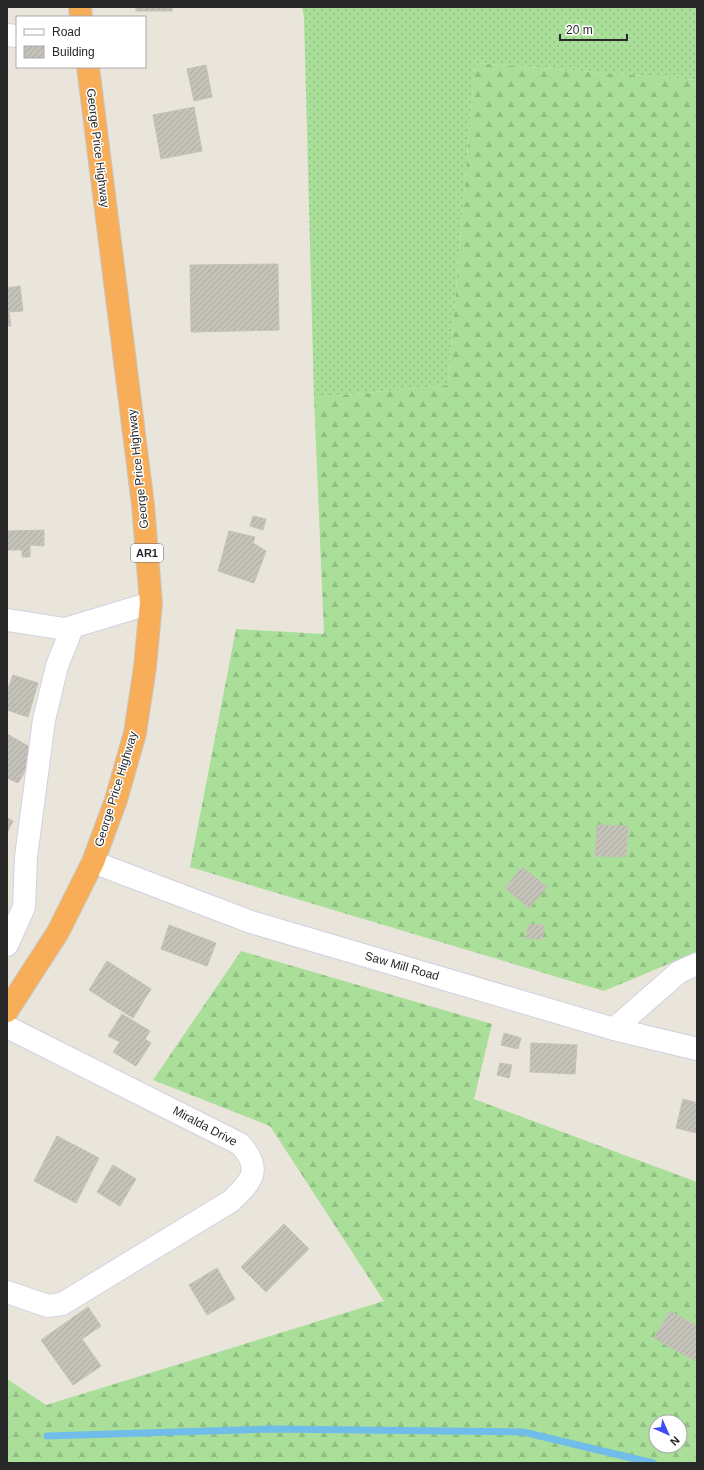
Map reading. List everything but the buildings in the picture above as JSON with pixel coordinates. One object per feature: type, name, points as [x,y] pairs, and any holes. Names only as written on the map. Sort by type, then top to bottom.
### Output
[{"type":"highway","name":"George Price Highway","points":[[7,1011],[58,932],[93,862],[116,800],[135,733],[145,667],[151,603],[143,504],[88,68]]},
{"type":"street","points":[[7,620],[65,629],[151,603]]},
{"type":"street","points":[[7,945],[24,907],[26,857],[44,720],[57,666],[72,628]]},
{"type":"street","name":"Saw Mill Road","points":[[93,862],[251,922],[614,1029],[697,1049]]},
{"type":"street","points":[[614,1029],[680,972],[697,964]]},
{"type":"street","name":"Miralda Drive","points":[[7,1027],[240,1144],[250,1155],[253,1172],[247,1186],[231,1201],[62,1304],[48,1306],[7,1292]]},
{"type":"green space","points":[[302,7],[697,7],[697,80],[475,63],[448,385],[314,398],[304,17]]},
{"type":"green space","points":[[475,63],[697,80],[697,952],[604,991],[190,867],[236,629],[324,634],[314,398],[448,385]]},
{"type":"green space","points":[[241,951],[492,1024],[474,1099],[697,1182],[697,1463],[7,1463],[7,1379],[46,1405],[384,1301],[270,1126],[153,1080]]},
{"type":"waterway","points":[[47,1436],[272,1429],[523,1432],[653,1463]]}]
